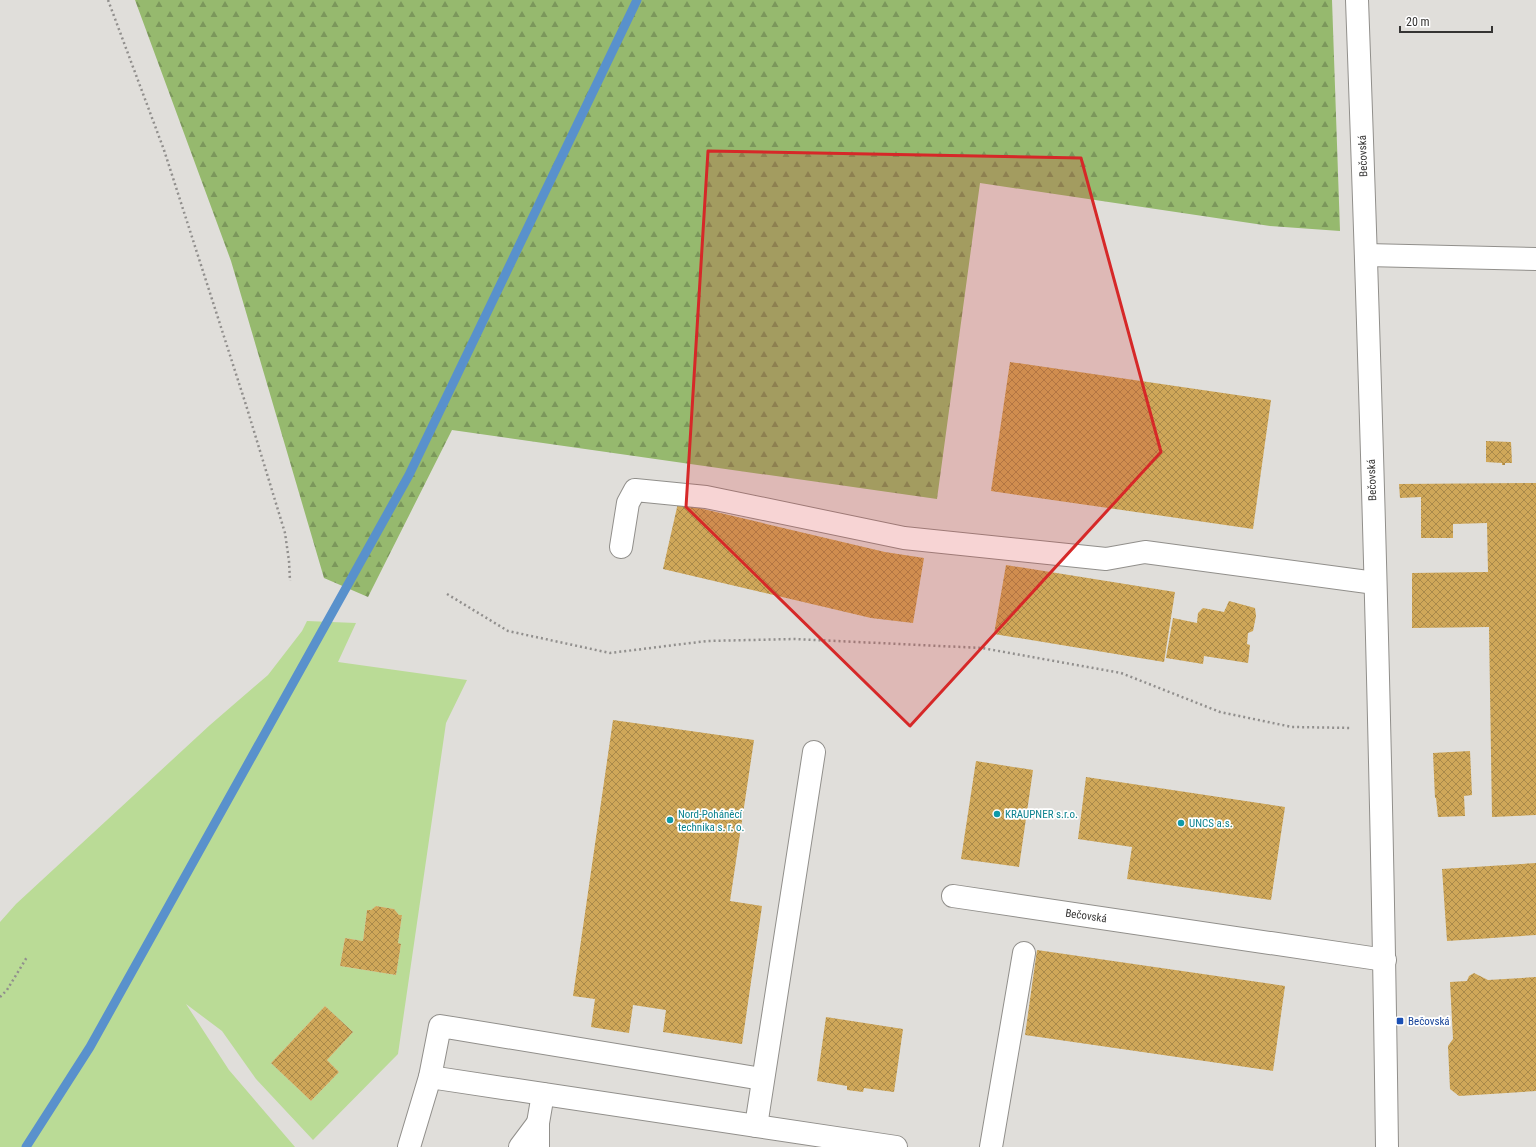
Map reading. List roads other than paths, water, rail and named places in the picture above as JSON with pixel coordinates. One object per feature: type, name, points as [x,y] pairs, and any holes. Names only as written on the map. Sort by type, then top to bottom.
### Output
[{"type":"street","name":"Bečovská","points":[[1358,0],[1384,960],[1387,1147]]},
{"type":"street","points":[[1366,255],[1536,259]]},
{"type":"street","points":[[621,547],[628,503],[635,490],[706,497],[904,538],[1106,560],[1145,552],[1374,583]]},
{"type":"street","points":[[756,1126],[762,1079],[814,752]]},
{"type":"street","name":"Bečovská","points":[[953,896],[1384,960]]},
{"type":"street","points":[[991,1147],[1024,953]]},
{"type":"street","points":[[409,1147],[430,1077],[440,1026],[762,1079]]},
{"type":"street","points":[[430,1077],[896,1147]]},
{"type":"street","points":[[538,1147],[538,1123],[544,1094]]},
{"type":"street","points":[[520,1147],[538,1123]]},
{"type":"waterway","points":[[26,1147],[90,1047],[409,475],[637,0]]},
{"type":"place","name":"KRAUPNER s.r.o.","points":[[997,814]]},
{"type":"place","name":"Nord-Poháněcí technika s. r. o.","points":[[670,820]]},
{"type":"place","name":"UNCS a.s.","points":[[1181,823]]},
{"type":"place","name":"Bečovská","points":[[1400,1021]]}]
